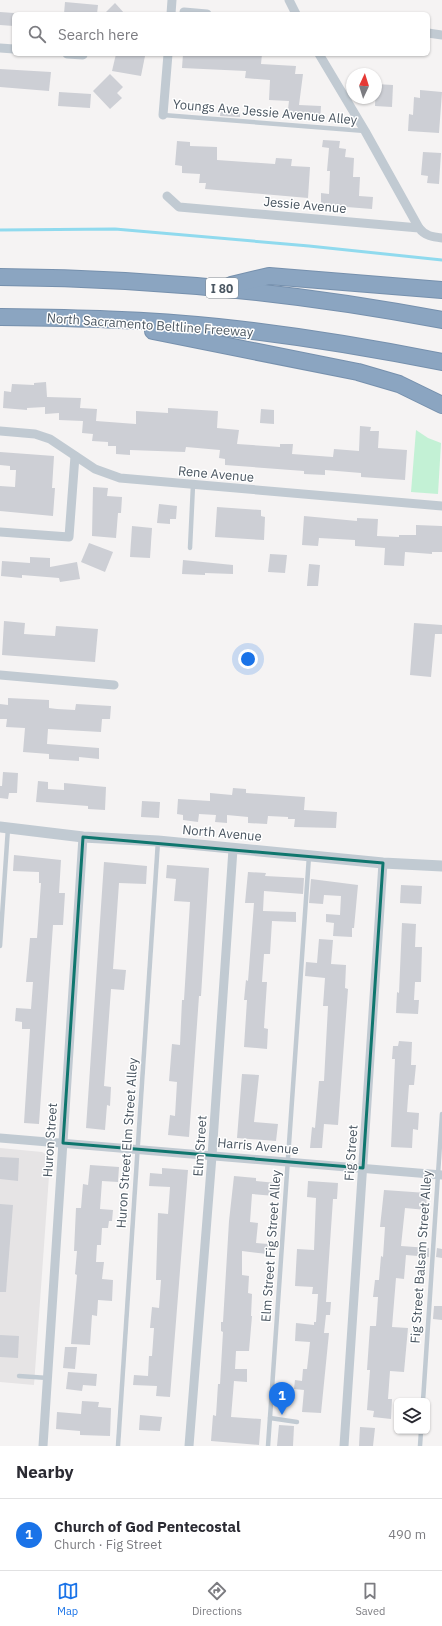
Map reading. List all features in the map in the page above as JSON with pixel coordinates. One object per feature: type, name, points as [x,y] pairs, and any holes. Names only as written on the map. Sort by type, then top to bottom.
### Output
[{"type":"highway","points":[[223,288],[269,276],[442,290]]},
{"type":"highway","name":"I 80","points":[[0,277],[105,280],[223,288],[308,298],[442,320]]},
{"type":"highway","name":"North Sacramento Beltline Freeway","points":[[0,317],[86,318],[216,327],[345,343],[442,362]]},
{"type":"highway","points":[[86,318],[358,372],[399,384],[442,405]]},
{"type":"street","points":[[171,12],[172,0]]},
{"type":"street","points":[[288,0],[295,12]]},
{"type":"street","points":[[430,33],[442,35]]},
{"type":"street","points":[[0,48],[12,49]]},
{"type":"street","points":[[163,115],[168,56]]},
{"type":"street","points":[[320,56],[365,131],[419,228]]},
{"type":"street","name":"Jessie Avenue","points":[[167,196],[179,207],[419,228],[422,232],[432,237],[442,238]]},
{"type":"street","name":"Rene Avenue","points":[[0,431],[35,434],[50,440],[95,469],[120,478],[442,506]]},
{"type":"street","points":[[0,532],[69,537],[75,456]]},
{"type":"street","points":[[0,675],[114,685]]},
{"type":"street","name":"North Avenue","points":[[4,828],[83,836],[158,841],[383,863],[442,866]]},
{"type":"street","name":"Huron Street","points":[[43,1446],[83,836]]},
{"type":"street","name":"Elm Street","points":[[189,1446],[212,1156],[233,848]]},
{"type":"street","name":"Fig Street","points":[[344,1446],[383,863]]},
{"type":"street","name":"Harris Avenue","points":[[0,1138],[440,1174]]},
{"type":"lane","name":"Youngs Ave Jessie Avenue Alley","points":[[163,115],[365,131]]},
{"type":"lane","points":[[190,548],[193,485]]},
{"type":"lane","points":[[0,946],[4,828]]},
{"type":"lane","name":"Huron Street Elm Street Alley","points":[[118,1446],[158,841]]},
{"type":"lane","name":"Elm Street Fig Street Alley","points":[[268,1446],[309,856]]},
{"type":"lane","name":"Fig Street Balsam Street Alley","points":[[423,1398],[440,1174],[442,1114]]},
{"type":"lane","points":[[19,1376],[48,1378]]},
{"type":"lane","points":[[270,1418],[297,1422]]},
{"type":"lane","points":[[420,1434],[420,1446]]},
{"type":"highlighted area","points":[[83,837],[383,863],[363,1168],[63,1143]]},
{"type":"shaded area","points":[[0,1148],[42,1152],[49,1156],[50,1162],[34,1385],[0,1382]]},
{"type":"green space","points":[[416,430],[428,438],[441,443],[438,494],[411,492]]},
{"type":"building","points":[[65,2],[98,5],[97,12],[64,12]]},
{"type":"building","points":[[115,3],[123,12],[106,12]]},
{"type":"building","points":[[0,12],[12,13],[12,26],[0,25]]},
{"type":"building","points":[[116,56],[145,56],[141,76],[112,71]]},
{"type":"building","points":[[183,56],[262,56],[261,64],[296,66],[295,74],[303,74],[299,105],[321,106],[320,120],[287,118],[289,101],[269,100],[270,80],[245,78],[246,71],[182,68]]},
{"type":"building","points":[[0,69],[51,72],[49,91],[0,87]]},
{"type":"building","points":[[110,74],[123,87],[117,93],[122,98],[110,109],[93,91]]},
{"type":"building","points":[[382,84],[393,85],[392,107],[375,106],[375,104],[382,104]]},
{"type":"building","points":[[420,90],[442,92],[439,133],[408,131],[409,114],[413,115],[414,97],[420,98]]},
{"type":"building","points":[[59,92],[91,94],[90,108],[58,106]]},
{"type":"building","points":[[221,107],[240,108],[240,117],[220,116]]},
{"type":"building","points":[[323,140],[340,141],[339,148],[346,149],[345,157],[354,158],[353,177],[360,177],[359,196],[373,197],[372,209],[321,205],[321,193],[329,194],[330,171],[327,171],[329,148],[322,147]]},
{"type":"building","points":[[177,141],[190,142],[190,146],[217,147],[217,160],[275,164],[276,158],[292,159],[291,166],[310,167],[308,198],[205,189],[206,183],[199,183],[200,174],[182,173],[182,166],[175,165]]},
{"type":"building","points":[[423,152],[441,153],[439,184],[427,183],[428,176],[421,175]]},
{"type":"building","points":[[46,382],[47,397],[81,398],[80,408],[97,409],[96,421],[136,424],[136,411],[168,413],[168,408],[218,411],[217,428],[239,430],[237,444],[280,447],[280,444],[293,444],[292,454],[333,457],[334,449],[359,451],[360,426],[371,427],[370,431],[379,431],[378,448],[407,450],[405,480],[361,477],[361,473],[325,470],[325,475],[304,474],[304,471],[225,465],[225,459],[219,458],[220,450],[186,447],[185,452],[130,450],[130,455],[116,454],[116,446],[108,446],[108,442],[92,441],[93,434],[82,433],[83,421],[59,420],[59,413],[45,414],[45,407],[27,408],[27,410],[3,408],[4,391],[11,392],[12,384],[34,385],[34,383]]},
{"type":"building","points":[[261,409],[274,410],[274,424],[260,423]]},
{"type":"building","points":[[0,452],[54,456],[52,488],[55,488],[53,516],[0,511],[0,486],[15,487],[16,470],[10,470],[10,466],[0,465]]},
{"type":"building","points":[[93,487],[108,488],[107,496],[122,497],[121,513],[118,513],[116,538],[92,536]]},
{"type":"building","points":[[159,504],[177,506],[176,519],[170,519],[170,524],[157,523]]},
{"type":"building","points":[[217,507],[261,510],[261,516],[265,517],[264,540],[215,537]]},
{"type":"building","points":[[304,516],[357,521],[357,518],[378,519],[377,536],[399,537],[399,535],[416,535],[416,525],[442,526],[442,552],[432,552],[432,554],[405,552],[404,566],[384,565],[385,548],[355,546],[355,540],[319,538],[318,546],[302,545]]},
{"type":"building","points":[[132,526],[152,528],[150,558],[130,557]]},
{"type":"building","points":[[89,543],[113,552],[105,572],[81,562]]},
{"type":"building","points":[[270,554],[287,555],[285,573],[268,572]]},
{"type":"building","points":[[30,557],[50,558],[50,567],[77,562],[80,579],[60,582],[59,578],[22,575],[22,578],[1,576],[2,561],[30,563]]},
{"type":"building","points":[[183,560],[233,565],[233,574],[182,574]]},
{"type":"building","points":[[309,564],[320,565],[318,586],[307,586]]},
{"type":"building","points":[[4,621],[25,623],[24,634],[55,636],[56,626],[98,629],[95,662],[2,655]]},
{"type":"building","points":[[414,623],[442,625],[442,634],[435,634],[431,677],[410,675]]},
{"type":"building","points":[[8,698],[49,700],[49,708],[57,709],[75,710],[76,704],[111,706],[110,719],[102,719],[101,732],[48,729],[47,744],[99,748],[99,759],[79,757],[79,761],[49,759],[49,754],[23,752],[25,728],[6,727],[7,719],[0,719],[0,704],[8,705]]},
{"type":"building","points":[[3,772],[18,773],[17,793],[9,793],[8,799],[0,798],[0,786],[2,786]]},
{"type":"building","points":[[38,781],[48,782],[48,789],[64,790],[64,783],[106,787],[105,810],[88,809],[88,806],[36,802]]},
{"type":"building","points":[[233,788],[246,789],[246,793],[305,797],[304,810],[337,812],[336,828],[294,827],[295,819],[288,819],[288,817],[268,816],[267,824],[248,823],[248,817],[227,815],[227,823],[215,822],[216,815],[199,814],[198,822],[183,820],[183,815],[177,814],[178,799],[210,801],[210,793],[232,795]]},
{"type":"building","points":[[142,801],[160,802],[159,818],[141,817]]},
{"type":"building","points":[[14,855],[61,860],[59,893],[65,893],[63,925],[53,925],[39,1124],[24,1123],[30,1029],[22,1029],[22,1022],[15,1021],[16,1008],[31,1009],[33,982],[26,982],[30,938],[37,938],[41,883],[39,883],[39,872],[13,871]]},
{"type":"building","points":[[104,862],[147,866],[146,884],[119,883],[113,969],[126,970],[124,990],[111,989],[104,1086],[111,1087],[110,1106],[107,1105],[105,1130],[86,1128]]},
{"type":"building","points":[[167,865],[209,868],[201,996],[199,996],[189,1137],[168,1135],[170,1115],[175,1116],[177,1082],[169,1081],[172,1044],[180,1045],[190,902],[174,901],[176,879],[166,878]]},
{"type":"building","points":[[248,872],[266,873],[265,876],[304,878],[303,894],[264,891],[263,911],[296,912],[296,922],[272,921],[270,954],[264,954],[262,982],[267,982],[264,1028],[268,1029],[267,1049],[244,1047],[247,1000],[244,1000],[246,980],[248,981],[254,903],[245,903]]},
{"type":"building","points":[[311,879],[358,885],[352,937],[333,936],[334,923],[326,922],[326,914],[340,915],[341,896],[324,895],[323,904],[309,903]]},
{"type":"building","points":[[401,885],[422,886],[421,904],[400,903]]},
{"type":"building","points":[[402,923],[416,924],[415,947],[422,947],[421,982],[415,982],[414,1000],[419,1000],[418,1014],[396,1013],[397,992],[399,993]]},
{"type":"building","points":[[319,939],[333,940],[331,964],[346,965],[345,988],[348,989],[338,1125],[324,1124],[322,1148],[310,1148],[312,1127],[315,1128],[319,1081],[324,1081],[328,1006],[323,1006],[325,978],[305,976],[306,962],[317,963]]},
{"type":"building","points":[[399,1041],[412,1042],[411,1065],[416,1065],[414,1085],[409,1085],[407,1112],[419,1113],[418,1130],[413,1129],[412,1148],[391,1147],[395,1059],[392,1059],[393,1046],[398,1046]]},
{"type":"building","points":[[242,1074],[259,1075],[254,1122],[278,1124],[276,1141],[237,1138]]},
{"type":"building","points":[[0,1157],[19,1158],[18,1181],[0,1179]]},
{"type":"building","points":[[90,1165],[119,1167],[118,1182],[102,1181],[100,1209],[113,1210],[112,1221],[109,1221],[108,1228],[102,1228],[101,1245],[97,1245],[96,1262],[104,1262],[102,1279],[113,1280],[112,1301],[98,1300],[97,1316],[92,1315],[90,1345],[71,1344],[77,1275],[75,1274],[77,1251],[74,1251],[76,1208],[81,1208],[83,1184],[88,1185]]},
{"type":"building","points":[[162,1168],[188,1170],[170,1397],[156,1396],[157,1386],[133,1385],[134,1375],[148,1376],[149,1356],[152,1356],[154,1328],[150,1328],[152,1307],[159,1308],[161,1280],[156,1280],[158,1213],[168,1214],[170,1187],[149,1186],[150,1173],[162,1174]]},
{"type":"building","points":[[234,1176],[256,1178],[256,1181],[276,1183],[275,1196],[252,1194],[250,1222],[258,1223],[256,1243],[268,1244],[267,1254],[242,1251],[242,1275],[249,1276],[248,1293],[252,1294],[252,1316],[249,1351],[236,1351],[235,1369],[247,1369],[247,1382],[234,1381],[231,1417],[261,1419],[259,1445],[211,1441],[213,1415],[216,1416],[218,1384],[220,1384],[223,1332],[221,1331],[221,1322],[223,1322],[229,1221]]},
{"type":"building","points":[[308,1181],[338,1183],[337,1199],[333,1199],[326,1302],[331,1302],[330,1315],[326,1315],[324,1333],[329,1333],[321,1413],[302,1412],[304,1390],[294,1389],[295,1380],[302,1381],[303,1369],[307,1369],[310,1342],[295,1341],[296,1323],[314,1325],[314,1322],[316,1322],[318,1294],[312,1294],[313,1287],[295,1286],[297,1249],[314,1250],[316,1198],[307,1197]]},
{"type":"building","points":[[384,1190],[427,1193],[426,1210],[405,1208],[401,1246],[429,1248],[429,1257],[406,1255],[404,1279],[396,1278],[392,1327],[408,1328],[404,1372],[390,1371],[388,1399],[392,1399],[391,1419],[373,1417],[374,1411],[367,1410],[370,1370],[367,1370],[370,1326],[376,1326],[378,1297],[373,1297],[375,1280],[379,1280],[381,1256],[383,1257],[385,1227],[380,1227]]},
{"type":"building","points":[[0,1204],[13,1205],[6,1292],[0,1292]]},
{"type":"building","points":[[437,1248],[442,1249],[442,1258],[436,1257]]},
{"type":"building","points":[[434,1306],[442,1306],[442,1320],[433,1319]]},
{"type":"building","points":[[0,1335],[19,1336],[18,1358],[0,1357]]},
{"type":"building","points":[[65,1347],[77,1347],[75,1369],[63,1368]]},
{"type":"building","points":[[68,1372],[97,1374],[96,1386],[83,1385],[82,1391],[66,1389]]},
{"type":"building","points":[[82,1401],[99,1402],[98,1407],[111,1408],[110,1436],[80,1435],[80,1431],[56,1429],[57,1412],[81,1414]]},
{"type":"building","points":[[140,1415],[162,1417],[160,1431],[139,1430]]},
{"type":"building","points":[[279,1425],[294,1426],[293,1446],[277,1446]]},
{"type":"building","points":[[360,1427],[375,1428],[373,1446],[359,1446]]},
{"type":"waterway","points":[[0,230],[115,229],[309,246],[442,260]]},
{"type":"place","name":"Church of God Pentecostal","points":[[282,1415]]}]
